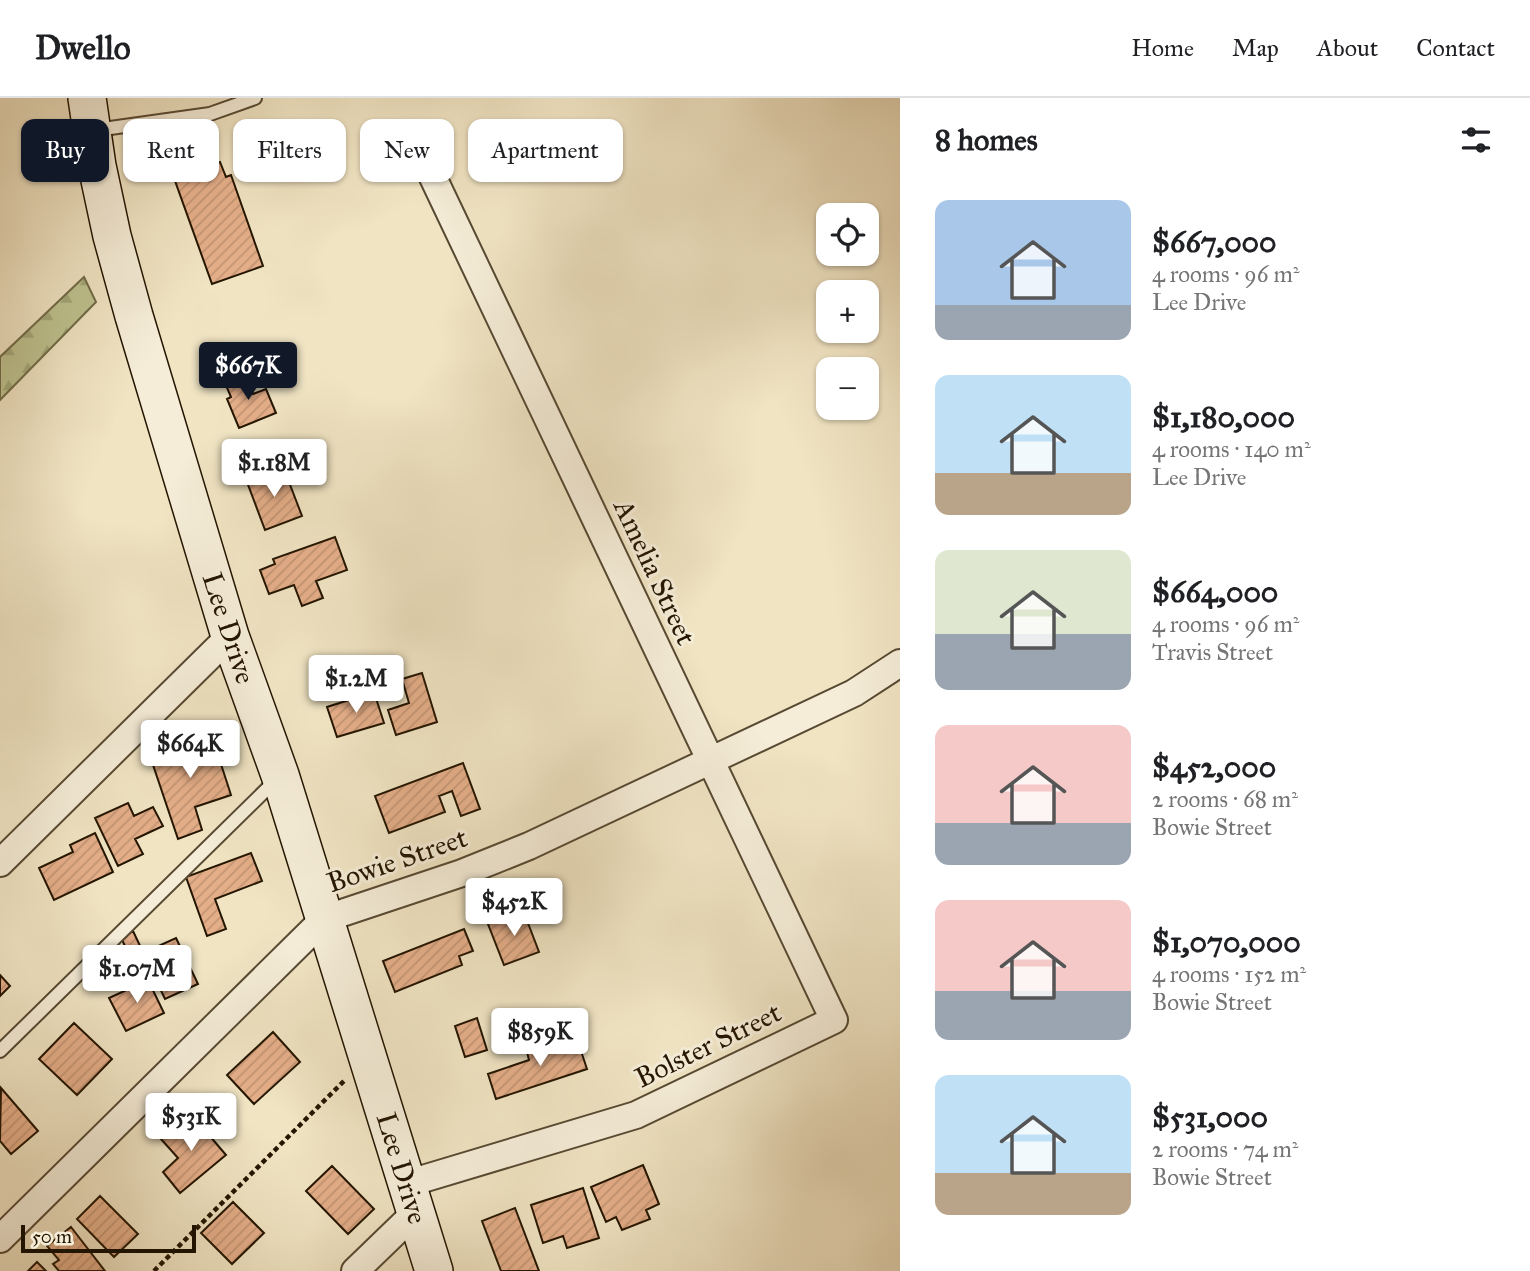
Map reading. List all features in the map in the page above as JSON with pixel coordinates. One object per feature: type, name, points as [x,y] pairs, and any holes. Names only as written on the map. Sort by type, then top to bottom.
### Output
[{"type":"main road","name":"Lee Drive","points":[[90,114],[112,236],[230,636],[280,775],[433,1271]]},
{"type":"street","name":"Amelia Street","points":[[435,182],[834,1020]]},
{"type":"street","points":[[0,863],[230,636]]},
{"type":"street","name":"Bowie Street","points":[[0,1239],[324,919],[485,864],[529,846],[854,693],[900,663]]},
{"type":"street","name":"Bolster Street","points":[[355,1271],[411,1199],[636,1115],[834,1020]]},
{"type":"lane","points":[[90,114],[210,114],[255,98]]},
{"type":"lane","points":[[0,1051],[280,775]]},
{"type":"path","points":[[154,1271],[368,1057]]},
{"type":"green space","points":[[84,277],[96,302],[0,400],[0,357]]},
{"type":"building","points":[[219,162],[226,177],[231,175],[263,266],[212,284],[175,182],[219,182]]},
{"type":"building","points":[[246,375],[253,394],[266,389],[276,413],[239,428],[227,399],[231,397],[225,383]]},
{"type":"building","points":[[284,469],[302,516],[265,530],[247,482]]},
{"type":"building","points":[[335,537],[347,570],[316,581],[323,598],[302,606],[294,585],[269,594],[260,570],[275,564],[273,559]]},
{"type":"building","points":[[422,673],[437,722],[396,735],[388,710],[409,703],[402,679]]},
{"type":"building","points":[[374,692],[384,723],[337,737],[327,707]]},
{"type":"building","points":[[196,724],[219,758],[231,795],[195,807],[202,830],[178,839],[150,756],[175,747]]},
{"type":"building","points":[[463,763],[480,809],[461,816],[452,791],[439,796],[445,812],[389,833],[375,796]]},
{"type":"building","points":[[128,803],[134,816],[153,807],[163,826],[135,839],[143,854],[118,866],[95,818]]},
{"type":"building","points":[[95,833],[113,872],[54,900],[39,868],[73,852],[70,845]]},
{"type":"building","points":[[251,853],[262,881],[215,899],[226,929],[207,936],[186,877]]},
{"type":"building","points":[[523,910],[539,952],[504,965],[488,924]]},
{"type":"building","points":[[464,929],[473,951],[459,956],[462,965],[395,992],[383,961]]},
{"type":"building","points":[[133,931],[142,950],[130,956],[121,938]]},
{"type":"building","points":[[176,938],[198,984],[165,999],[143,953]]},
{"type":"building","points":[[0,975],[10,986],[0,996]]},
{"type":"building","points":[[148,980],[164,1013],[126,1031],[109,998]]},
{"type":"building","points":[[477,1018],[487,1050],[465,1057],[455,1026]]},
{"type":"building","points":[[74,1023],[112,1059],[77,1095],[39,1059]]},
{"type":"building","points":[[273,1032],[300,1062],[254,1104],[227,1075]]},
{"type":"building","points":[[576,1036],[587,1069],[496,1099],[488,1074],[529,1060],[527,1052]]},
{"type":"building","points":[[1,1088],[38,1131],[11,1154],[0,1141]]},
{"type":"building","points":[[191,1114],[226,1155],[180,1193],[163,1172],[178,1158],[161,1139]]},
{"type":"building","points":[[643,1165],[659,1204],[646,1210],[650,1219],[622,1230],[616,1217],[606,1222],[591,1187]]},
{"type":"building","points":[[332,1166],[374,1209],[348,1234],[306,1191]]},
{"type":"building","points":[[583,1188],[599,1238],[567,1248],[563,1236],[543,1243],[531,1205]]},
{"type":"building","points":[[100,1196],[138,1234],[114,1257],[77,1219]]},
{"type":"building","points":[[233,1202],[264,1233],[232,1264],[201,1233]]},
{"type":"building","points":[[515,1208],[539,1271],[501,1271],[482,1221]]},
{"type":"building","points":[[71,1227],[105,1271],[59,1271],[53,1264],[59,1260],[47,1246]]},
{"type":"building","points":[[37,1262],[46,1271],[28,1271]]}]
